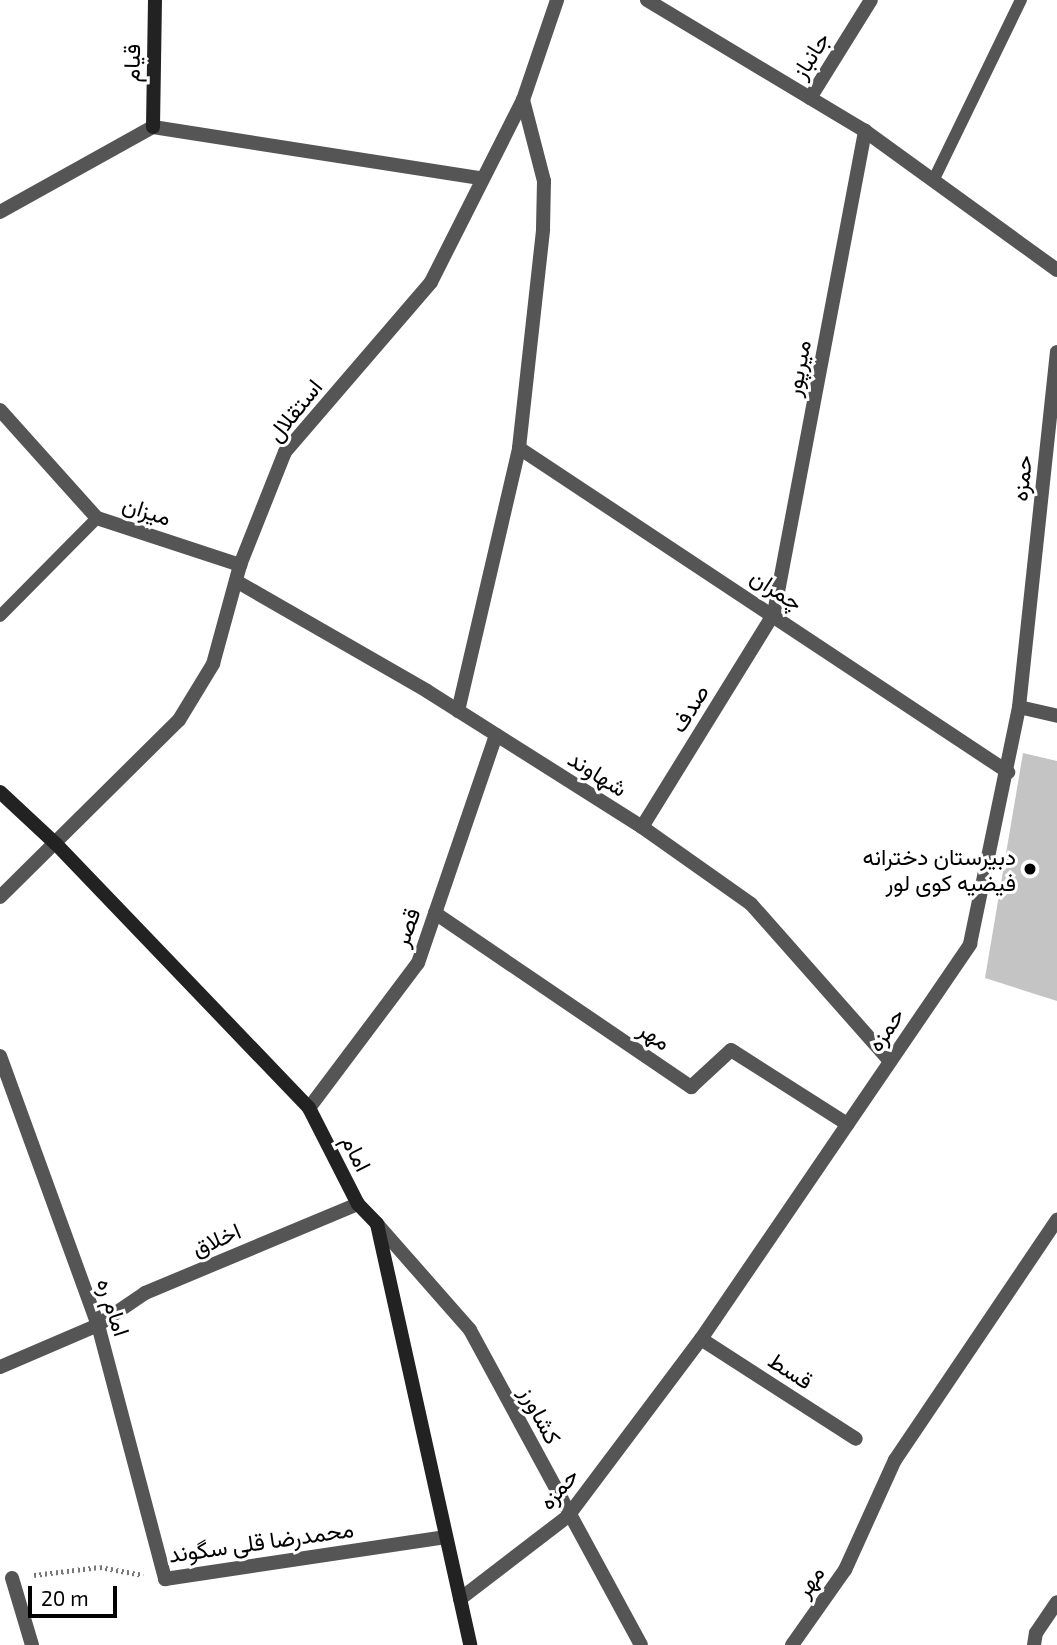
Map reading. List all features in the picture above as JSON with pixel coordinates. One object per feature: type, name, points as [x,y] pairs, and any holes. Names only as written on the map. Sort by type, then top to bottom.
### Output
[{"type":"street","name":"قیام","points":[[153,127],[155,0]]},
{"type":"street","name":"استقلال","points":[[0,897],[57,845],[179,720],[213,664],[240,565],[285,452],[431,282],[480,178],[523,100],[557,0]]},
{"type":"street","points":[[646,0],[865,131],[1057,270]]},
{"type":"street","name":"جانباز","points":[[810,98],[871,0]]},
{"type":"street","points":[[458,710],[519,448],[544,181],[523,100]]},
{"type":"street","points":[[0,212],[153,127],[480,178]]},
{"type":"street","name":"میرپور","points":[[774,613],[865,131]]},
{"type":"street","name":"حمزه","points":[[460,1599],[568,1516],[701,1339],[970,944],[1008,772],[1019,707],[1057,352]]},
{"type":"street","name":"میزان","points":[[0,410],[97,518],[240,565]]},
{"type":"street","name":"چمران","points":[[519,448],[774,613],[1008,772]]},
{"type":"street","name":"شهاوند","points":[[236,581],[458,710],[642,827],[751,904],[890,1061]]},
{"type":"street","name":"صدف","points":[[642,827],[774,613]]},
{"type":"street","points":[[1019,707],[1057,716]]},
{"type":"street","name":"قصر","points":[[309,1108],[418,963],[496,735]]},
{"type":"street","name":"امام","points":[[0,792],[57,845],[309,1108],[358,1204],[377,1224]]},
{"type":"street","name":"مهر","points":[[435,913],[691,1087],[731,1050],[847,1124]]},
{"type":"street","name":"امام ره","points":[[0,1056],[98,1325],[165,1579]]},
{"type":"street","name":"اخلاق","points":[[0,1367],[98,1325],[145,1293],[358,1204]]},
{"type":"street","name":"مهر","points":[[792,1645],[845,1570],[895,1460],[1057,1220]]},
{"type":"street","points":[[377,1224],[470,1645]]},
{"type":"street","name":"کشاورز","points":[[377,1224],[470,1331],[568,1516],[641,1645]]},
{"type":"street","name":"قسط","points":[[701,1339],[856,1438]]},
{"type":"street","name":"محمدرضا قلی سگوند","points":[[165,1579],[446,1537]]},
{"type":"street","points":[[12,1578],[32,1645]]},
{"type":"street","points":[[1034,1645],[1036,1633],[1057,1602]]},
{"type":"lane","points":[[934,179],[1021,0]]},
{"type":"lane","points":[[0,616],[97,518]]},
{"type":"path","name":"محمدرضا قلی سگوند","points":[[12,1578],[100,1567],[165,1579]]},
{"type":"building","name":"دبیرستان دخترانه فیضیه کوی لور","points":[[1023,753],[1057,761],[1057,1001],[985,978]]},
{"type":"place","name":"دبیرستان دخترانه فیضیه کوی لور","points":[[1030,869]]}]
